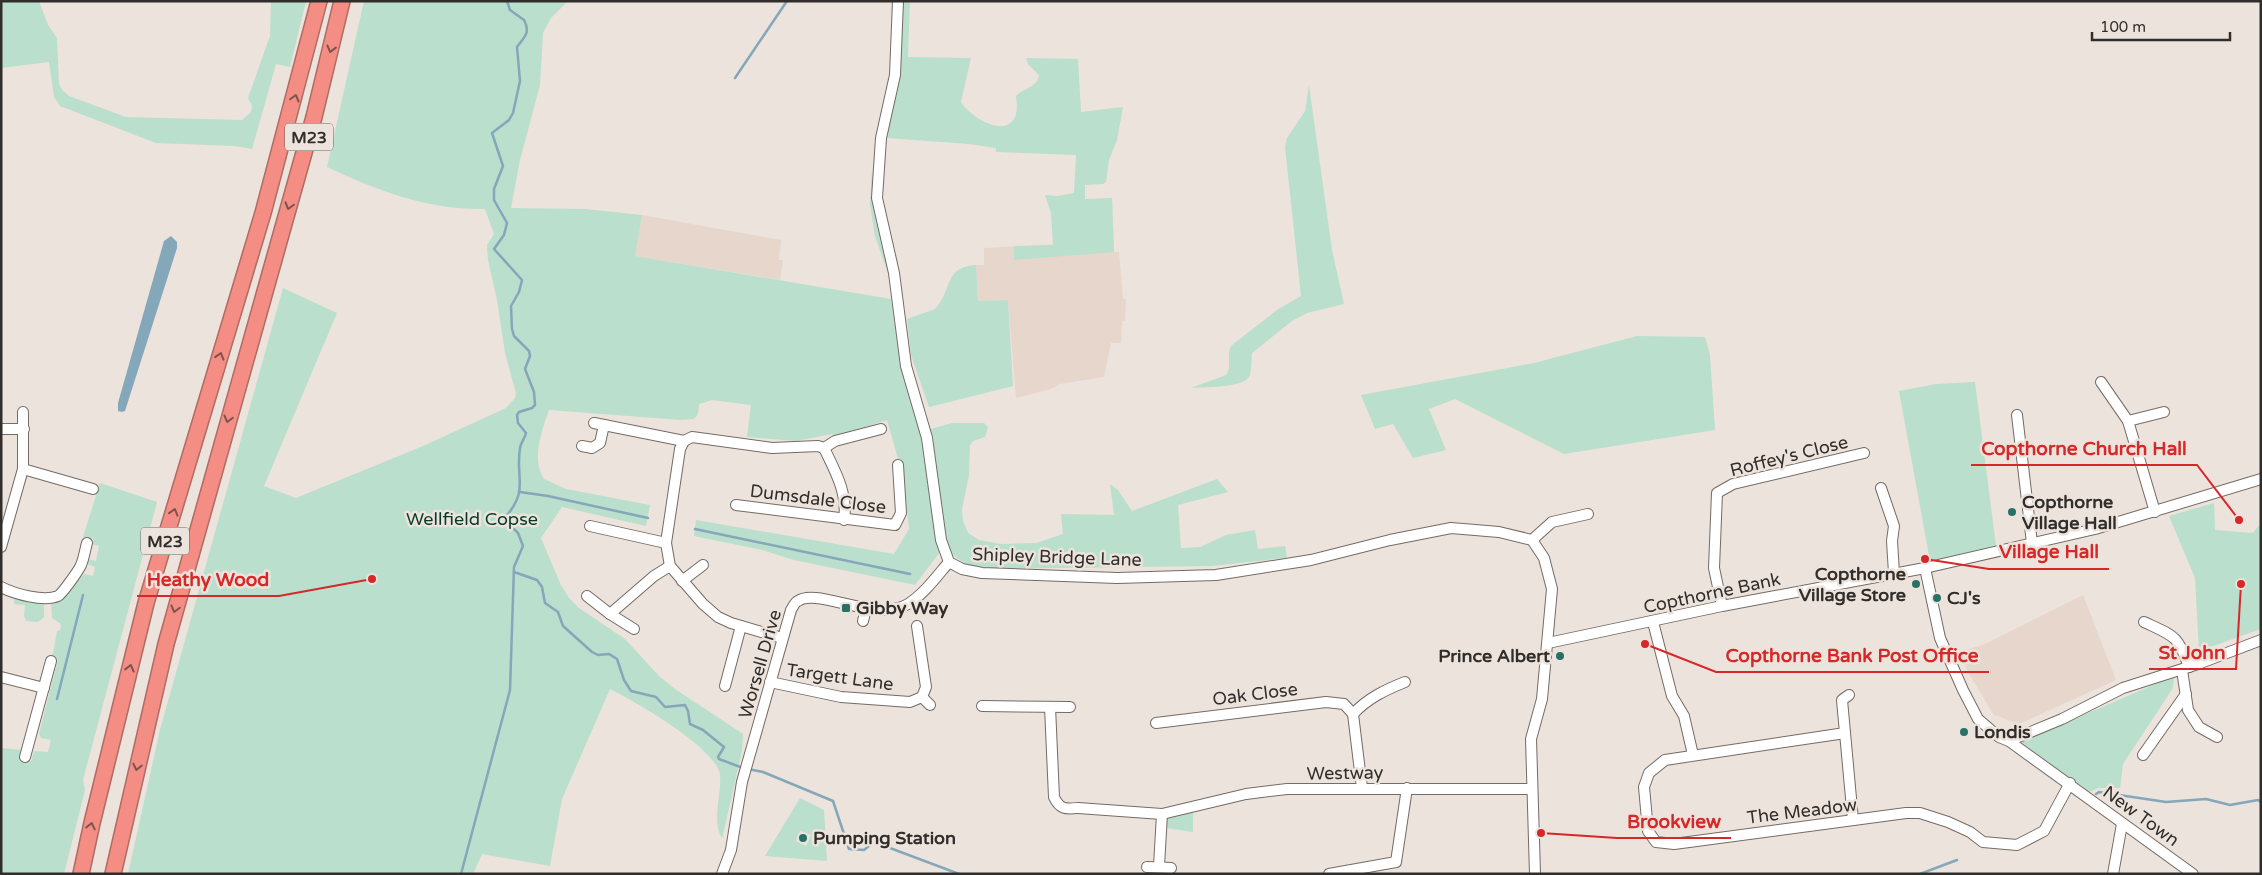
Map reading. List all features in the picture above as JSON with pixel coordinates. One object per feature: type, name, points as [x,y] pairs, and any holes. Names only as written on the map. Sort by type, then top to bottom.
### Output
[{"type":"highway","name":"M23","points":[[81,874],[146,604],[263,212],[319,1]]},
{"type":"highway","name":"M23","points":[[113,874],[166,644],[314,117],[342,1]]},
{"type":"street","name":"Shipley Bridge Lane","points":[[898,1],[896,66],[881,138],[877,198],[895,281],[906,366],[927,438],[941,540],[949,562],[962,569],[982,573],[1117,578],[1216,575],[1311,560],[1390,540],[1451,528],[1499,532],[1532,540]]},
{"type":"street","points":[[2101,382],[2128,421],[2154,512]]},
{"type":"street","points":[[1,547],[5,519],[23,469],[23,412]]},
{"type":"street","points":[[2128,421],[2164,412]]},
{"type":"street","points":[[2016,415],[2032,543]]},
{"type":"street","points":[[582,446],[592,448],[600,443],[599,424],[684,441]]},
{"type":"street","points":[[1,429],[24,429]]},
{"type":"street","points":[[824,448],[834,442],[881,429]]},
{"type":"street","points":[[782,638],[724,620],[713,613],[670,566],[666,543],[680,449],[684,441],[692,437],[765,448],[818,446],[824,448],[842,485],[846,510],[844,520]]},
{"type":"street","name":"Roffey's Close","points":[[1722,606],[1714,568],[1717,493],[1733,484],[1864,453]]},
{"type":"street","name":"Dumsdale Close","points":[[736,505],[895,525],[901,513],[898,465]]},
{"type":"street","points":[[23,469],[93,489]]},
{"type":"street","name":"Copthorne Bank","points":[[1548,643],[1722,606],[1925,568],[2154,512],[2261,479]]},
{"type":"street","points":[[1880,494],[1894,526],[1892,541],[1894,573]]},
{"type":"street","points":[[1535,874],[1531,739],[1542,699],[1552,589],[1544,558],[1532,540],[1552,522],[1588,514]]},
{"type":"street","points":[[590,526],[666,543]]},
{"type":"street","points":[[1,587],[16,594],[30,597],[57,596],[65,591],[70,579],[81,565],[87,543]]},
{"type":"street","name":"Worsell Drive","points":[[722,874],[731,850],[742,782],[782,638],[791,610],[798,600],[808,598],[866,609],[895,609],[908,604],[949,562]]},
{"type":"street","points":[[682,581],[703,565]]},
{"type":"street","points":[[610,614],[654,576],[670,566]]},
{"type":"street","name":"New Town","points":[[1925,568],[1940,638],[1978,719],[1999,737],[2010,741],[2070,783],[2122,824],[2193,874]]},
{"type":"street","points":[[587,596],[610,614],[634,629]]},
{"type":"street","points":[[864,621],[866,609]]},
{"type":"street","points":[[1653,622],[1672,696],[1684,716],[1693,755]]},
{"type":"street","points":[[2144,622],[2174,636],[2182,646],[2188,710],[2199,727],[2217,737]]},
{"type":"street","points":[[725,686],[741,626]]},
{"type":"street","points":[[918,626],[926,676],[926,686],[922,697],[930,705]]},
{"type":"street","points":[[2010,741],[2062,719],[2124,688],[2261,640]]},
{"type":"street","points":[[25,757],[51,661]]},
{"type":"street","points":[[1,677],[44,688]]},
{"type":"street","points":[[1362,788],[1353,714],[1366,701],[1386,689],[1408,681]]},
{"type":"street","name":"Targett Lane","points":[[770,682],[841,697],[868,700],[910,702],[922,697]]},
{"type":"street","points":[[2143,755],[2186,694]]},
{"type":"street","points":[[1843,697],[1853,820]]},
{"type":"street","name":"Oak Close","points":[[1156,723],[1326,702],[1344,704],[1353,714]]},
{"type":"street","points":[[982,706],[1070,707]]},
{"type":"street","name":"Westway","points":[[1050,707],[1054,798],[1057,805],[1065,809],[1078,808],[1162,814],[1246,794],[1287,789],[1531,789]]},
{"type":"street","name":"The Meadow","points":[[1845,733],[1665,760],[1649,773],[1644,787],[1647,827],[1656,842],[1674,844],[1853,820],[1920,814],[1948,822],[1970,832],[1984,842],[2017,844],[2044,831],[2070,783]]},
{"type":"street","points":[[1398,874],[1396,862],[1407,788]]},
{"type":"street","points":[[1159,866],[1162,814]]},
{"type":"street","points":[[2112,874],[2122,824]]},
{"type":"street","points":[[1329,874],[1396,862]]},
{"type":"street","points":[[1147,867],[1171,868]]},
{"type":"shaded area","points":[[1112,198],[1114,252],[1119,252],[1123,299],[1126,299],[1121,343],[1111,343],[1104,377],[1060,384],[1051,389],[1016,398],[1008,300],[978,301],[976,265],[984,265],[984,248],[1087,243]]},
{"type":"shaded area","points":[[642,215],[781,240],[779,260],[783,260],[780,280],[634,256]]},
{"type":"shaded area","points":[[2083,595],[2116,680],[2019,724],[1994,715],[1969,674],[1959,652],[1985,644]]},
{"type":"green space","points":[[1,1],[39,1],[48,25],[57,38],[59,83],[62,90],[69,96],[126,117],[242,120],[251,112],[252,106],[248,98],[270,36],[271,1],[306,1],[290,67],[276,64],[252,149],[235,146],[156,143],[60,106],[54,97],[49,62],[1,68]]},
{"type":"green space","name":"Wellfield Copse","points":[[364,1],[568,1],[551,18],[543,33],[540,85],[520,160],[511,208],[585,209],[642,215],[635,256],[891,299],[900,359],[920,432],[952,423],[984,423],[988,427],[985,437],[973,441],[970,445],[969,475],[962,509],[963,521],[968,533],[979,540],[1001,544],[1036,543],[1063,534],[1061,514],[1114,515],[1110,484],[1118,490],[1132,511],[1217,479],[1228,492],[1178,505],[1181,548],[1200,547],[1226,535],[1255,530],[1258,549],[1285,546],[1287,558],[1212,566],[980,569],[969,567],[948,551],[940,552],[915,585],[794,560],[762,550],[694,536],[696,520],[894,554],[909,529],[904,480],[887,420],[837,436],[832,434],[796,441],[747,437],[751,405],[712,400],[699,404],[698,413],[695,418],[681,420],[549,410],[541,435],[538,454],[538,463],[544,479],[566,489],[650,505],[646,526],[562,507],[541,538],[561,585],[569,598],[579,608],[625,639],[659,676],[675,689],[743,734],[742,751],[722,839],[717,823],[720,775],[715,764],[705,752],[673,726],[610,689],[562,799],[550,866],[482,854],[473,874],[128,874],[160,730],[283,288],[337,313],[264,486],[296,498],[423,446],[506,408],[515,398],[516,393],[505,353],[497,300],[488,260],[487,245],[494,234],[485,209],[443,206],[404,197],[365,184],[327,167]]},
{"type":"green space","points":[[901,1],[910,1],[908,57],[971,58],[961,102],[971,113],[986,123],[1002,126],[1009,124],[1014,119],[1017,111],[1016,96],[1033,85],[1039,75],[1028,64],[1026,58],[1078,59],[1081,112],[1123,107],[1117,140],[1109,160],[1106,182],[1103,184],[1085,185],[1085,199],[1112,198],[1114,252],[1014,260],[1014,246],[1053,245],[1051,213],[1045,195],[1058,196],[1074,193],[1076,155],[996,152],[996,148],[969,144],[887,138],[897,82]]},
{"type":"green space","points":[[1309,85],[1332,250],[1344,304],[1307,313],[1292,321],[1252,353],[1250,375],[1245,381],[1231,385],[1191,388],[1226,375],[1229,368],[1229,353],[1232,345],[1277,310],[1301,296],[1285,147],[1287,138],[1305,111]]},
{"type":"green space","points":[[872,169],[874,197],[889,276],[875,236],[870,204]]},
{"type":"green space","points":[[976,265],[978,301],[1008,300],[1013,386],[929,407],[911,355],[907,319],[935,309],[941,302],[953,275],[958,270]]},
{"type":"green space","points":[[1637,336],[1705,337],[1710,355],[1715,430],[1564,454],[1455,399],[1429,409],[1446,450],[1413,458],[1393,424],[1375,429],[1361,395],[1534,363]]},
{"type":"green space","points":[[1975,382],[1996,546],[1930,561],[1899,391],[1936,384]]},
{"type":"green space","points":[[100,483],[157,502],[83,780],[85,790],[64,874],[2,874],[1,748],[22,750],[20,758],[31,761],[34,751],[48,752],[51,740],[41,738],[39,734],[58,659],[47,657],[53,654],[57,631],[60,630],[61,624],[52,618],[51,604],[64,598],[76,582],[85,574],[93,576],[95,567],[87,564],[87,559],[96,561],[99,546],[92,544],[93,539],[83,537]]},
{"type":"green space","points":[[2214,503],[2215,530],[2253,533],[2261,523],[2261,629],[2199,651],[2195,578],[2169,516]]},
{"type":"green space","points":[[14,599],[44,601],[44,617],[38,622],[26,621],[24,616],[25,605],[14,604]]},
{"type":"green space","points":[[2174,676],[2173,688],[2123,764],[2120,788],[2098,788],[2089,792],[2021,742]]},
{"type":"green space","points":[[800,798],[824,810],[827,861],[765,856]],"holes":[[[800,831],[811,835],[806,846],[796,841]]]},
{"type":"green space","points":[[1185,812],[1193,813],[1193,832],[1166,828],[1167,817]]},
{"type":"water","points":[[171,236],[177,242],[177,248],[125,411],[118,411],[118,403],[164,241]]},
{"type":"waterway","points":[[461,874],[510,690],[514,567],[523,546],[518,533],[504,519],[512,509],[519,492],[520,448],[526,433],[518,423],[517,415],[519,412],[532,408],[535,405],[534,392],[525,369],[530,356],[529,351],[514,336],[512,329],[511,306],[519,292],[522,280],[494,249],[504,235],[507,223],[494,200],[494,189],[503,166],[492,133],[509,120],[513,113],[520,81],[517,47],[527,32],[524,20],[510,10],[507,1]]},
{"type":"waterway","points":[[735,78],[787,1]]},
{"type":"waterway","points":[[520,492],[548,496],[648,518]]},
{"type":"waterway","points":[[695,529],[910,574]]},
{"type":"waterway","points":[[514,572],[537,580],[542,587],[545,603],[558,612],[563,626],[592,652],[598,655],[609,654],[617,659],[624,680],[631,691],[656,697],[665,707],[685,705],[690,724],[703,730],[724,747],[718,757],[719,759],[743,768]]},
{"type":"waterway","points":[[57,699],[83,595]]},
{"type":"waterway","points":[[748,769],[763,772],[833,801],[849,849],[864,850],[874,842],[959,874]]},
{"type":"waterway","points":[[2096,794],[2099,792],[2166,802],[2206,799],[2230,805],[2258,800],[2261,802]]},
{"type":"waterway","points":[[1920,874],[1957,860]]},
{"type":"place","name":"Copthorne Village Hall","points":[[2012,512]]},
{"type":"place","name":"Copthorne Church Hall","points":[[2239,520]]},
{"type":"place","name":"Village Hall","points":[[1925,559]]},
{"type":"place","name":"Heathy Wood","points":[[372,579]]},
{"type":"place","name":"Copthorne Village Store","points":[[1916,584]]},
{"type":"place","name":"St John","points":[[2241,584]]},
{"type":"place","name":"CJ's","points":[[1937,598]]},
{"type":"place","name":"Gibby Way","points":[[846,608]]},
{"type":"place","name":"Copthorne Bank Post Office","points":[[1645,644]]},
{"type":"place","name":"Prince Albert","points":[[1560,656]]},
{"type":"place","name":"Londis","points":[[1964,732]]},
{"type":"place","name":"Brookview","points":[[1541,833]]},
{"type":"place","name":"Pumping Station","points":[[803,838]]}]
